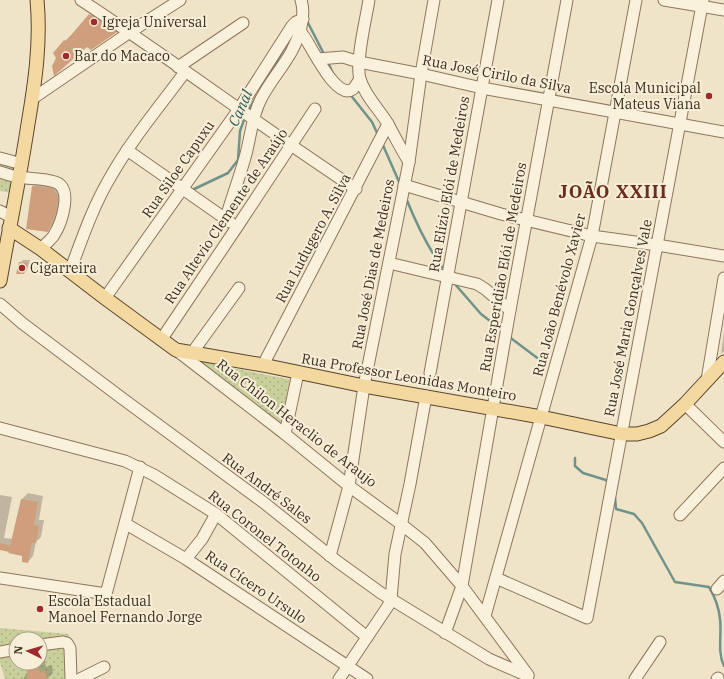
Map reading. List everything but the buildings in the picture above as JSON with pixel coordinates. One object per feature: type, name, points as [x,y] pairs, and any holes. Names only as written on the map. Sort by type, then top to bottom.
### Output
[{"type":"main road","points":[[0,281],[7,219],[20,171],[38,57],[39,34],[37,0]]},
{"type":"main road","name":"Rua Chilon Heraclio de Araujo","points":[[7,219],[41,249],[176,350]]},
{"type":"main road","name":"Rua Professor Leonidas Monteiro","points":[[176,350],[263,365],[364,386],[541,417],[622,434],[637,434],[661,426],[685,404],[724,362]]},
{"type":"street","points":[[32,99],[130,32],[180,0]]},
{"type":"street","points":[[226,218],[242,168],[253,118],[262,98],[290,56],[296,44],[303,20],[304,11],[301,0]]},
{"type":"street","points":[[369,0],[359,62],[360,79],[367,94],[388,124],[397,144],[409,162]]},
{"type":"street","name":"Rua José Dias de Medeiros","points":[[330,556],[349,486],[364,386],[409,162],[421,74],[434,0]]},
{"type":"street","name":"Rua Elízio Elói de Medeiros","points":[[430,373],[498,0]]},
{"type":"street","name":"Rua Esperidião Elói de Medeiros","points":[[445,633],[462,586],[492,409],[567,0]]},
{"type":"street","name":"Rua João Benévolo Xavier","points":[[485,616],[592,236],[636,0]]},
{"type":"street","points":[[664,0],[703,4],[724,10]]},
{"type":"street","points":[[89,2],[291,146],[356,188]]},
{"type":"street","name":"Rua José Maria Gonçalves Vale","points":[[496,578],[587,618],[703,4]]},
{"type":"street","name":"Rua Siloe Capuxu","points":[[105,298],[239,109],[292,26],[296,22],[303,20]]},
{"type":"street","points":[[70,271],[89,220],[111,175],[182,69],[243,23]]},
{"type":"street","points":[[300,31],[306,38],[328,77],[335,86],[345,91],[353,89],[360,79]]},
{"type":"street","name":"Rua José Cirilo da Silva","points":[[318,59],[343,57],[359,62],[482,88],[724,132]]},
{"type":"street","name":"Rua Altevio Clemente de Araújo","points":[[161,340],[315,109]]},
{"type":"street","name":"Rua Ludugero A. Silva","points":[[263,365],[388,124]]},
{"type":"street","points":[[127,150],[237,227]]},
{"type":"street","points":[[0,158],[20,171],[39,179],[56,182],[62,186],[65,194],[60,224],[53,237],[41,249]]},
{"type":"street","points":[[0,172],[20,171]]},
{"type":"street","points":[[404,185],[527,221],[592,236],[724,256]]},
{"type":"street","points":[[389,263],[477,284],[510,310]]},
{"type":"street","points":[[707,380],[724,278]]},
{"type":"street","points":[[192,353],[239,288]]},
{"type":"street","name":"Rua André Sales","points":[[0,304],[22,323],[122,399],[262,502],[330,556],[391,600],[489,659],[529,677]]},
{"type":"street","name":"Rua Chilon Heraclio de Araujo","points":[[176,350],[424,543],[462,586],[529,677]]},
{"type":"street","points":[[285,434],[298,373]]},
{"type":"street","points":[[339,679],[391,600],[395,554],[426,396]]},
{"type":"street","points":[[685,404],[724,442]]},
{"type":"street","name":"Rua Coronel Totonho","points":[[0,428],[125,461],[140,467],[216,514],[367,637]]},
{"type":"street","points":[[0,578],[106,594],[126,524],[140,467]]},
{"type":"street","points":[[680,515],[724,468]]},
{"type":"street","points":[[186,559],[202,539],[216,514]]},
{"type":"street","name":"Rua Cícero Ursulo","points":[[126,524],[186,559],[367,679]]},
{"type":"street","points":[[635,679],[660,642]]},
{"type":"street","points":[[48,644],[67,643],[70,648],[71,679]]},
{"type":"street","points":[[80,679],[104,667]]},
{"type":"green space","points":[[0,156],[17,160],[13,193],[0,191]]},
{"type":"green space","points":[[199,361],[292,380],[280,425]]},
{"type":"green space","points":[[0,628],[34,631],[8,631],[8,671],[48,671],[48,632],[69,634],[66,679],[5,679],[0,663]]},
{"type":"waterway","points":[[306,19],[325,56]]},
{"type":"waterway","name":"Canal","points":[[264,83],[288,42]]},
{"type":"waterway","points":[[328,62],[333,74]]},
{"type":"waterway","points":[[349,93],[372,122],[378,135]]},
{"type":"waterway","name":"Canal","points":[[248,111],[257,96]]},
{"type":"waterway","name":"Canal","points":[[190,191],[228,173],[238,160],[240,131],[245,117]]},
{"type":"waterway","points":[[382,143],[400,184]]},
{"type":"waterway","points":[[406,198],[423,236],[445,271]]},
{"type":"waterway","points":[[454,283],[481,314],[503,331]]},
{"type":"waterway","points":[[508,336],[544,363]]},
{"type":"waterway","points":[[575,458],[575,466],[583,473],[606,480],[608,483]]},
{"type":"waterway","points":[[615,497],[616,509],[634,514],[642,523],[675,582],[709,587],[716,603],[719,615],[721,655],[724,666]]},
{"type":"place","name":"Igreja Universal","points":[[94,22]]},
{"type":"place","name":"Bar do Macaco","points":[[66,56]]},
{"type":"place","name":"Escola Municipal Mateus Viana","points":[[709,96]]},
{"type":"place","name":"Cigarreira","points":[[22,268]]},
{"type":"place","name":"Escola Estadual Manoel Fernando Jorge","points":[[40,609]]},
{"type":"district","name":"JOÃO XXIII","points":[[613,191]]}]
